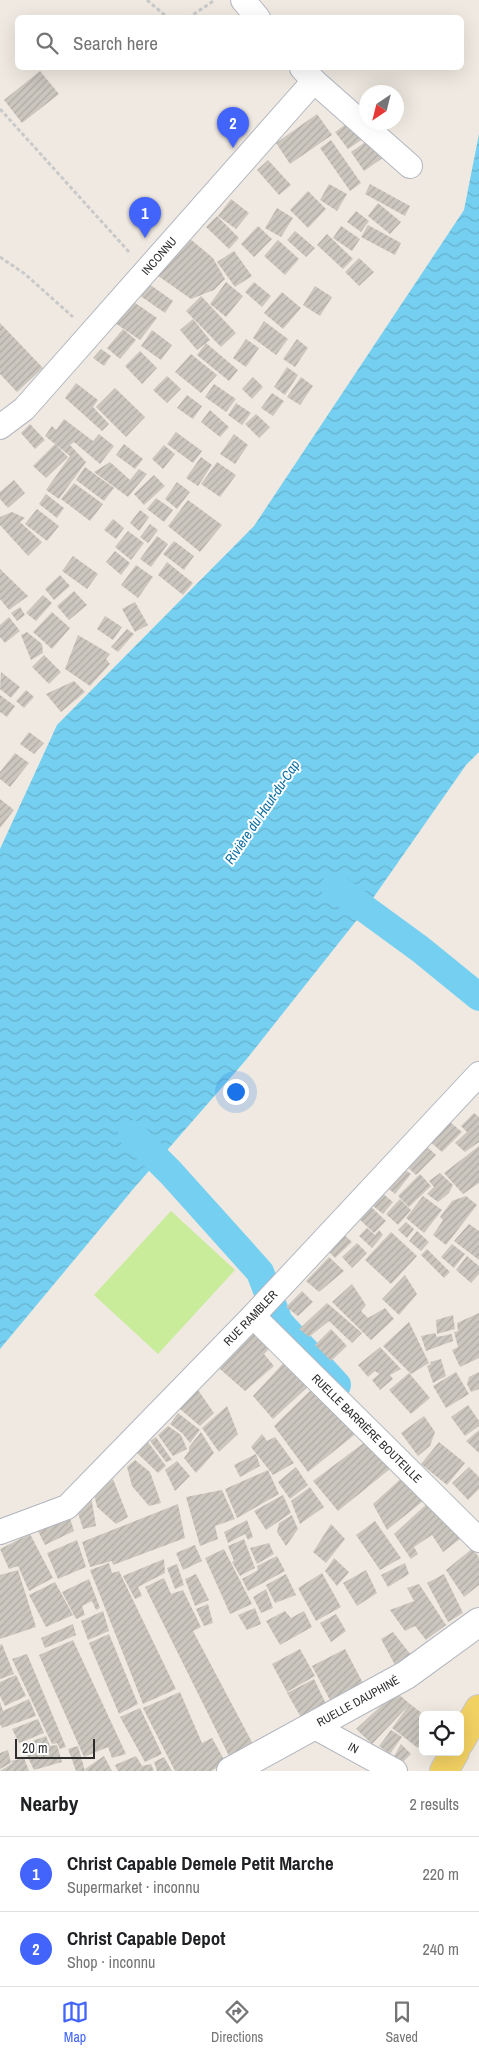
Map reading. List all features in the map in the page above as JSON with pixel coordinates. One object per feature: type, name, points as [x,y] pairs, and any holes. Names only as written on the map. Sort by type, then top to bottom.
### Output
[{"type":"main road","points":[[464,1735],[479,1709]]},
{"type":"main road","points":[[444,1771],[452,1756]]},
{"type":"street","points":[[243,0],[256,15]]},
{"type":"street","points":[[308,74],[410,166]]},
{"type":"street","name":"INCONNU","points":[[0,427],[24,409],[146,270],[308,74]]},
{"type":"street","name":"RUE RAMBLER","points":[[0,1532],[67,1507],[253,1316],[479,1074]]},
{"type":"street","name":"RUELLE BARRIÈRE BOUTEILLE","points":[[253,1316],[479,1540]]},
{"type":"street","name":"RUELLE DAUPHINÉ","points":[[230,1771],[406,1675],[479,1622]]},
{"type":"street","name":"IN","points":[[312,1726],[395,1771]]},
{"type":"path","points":[[147,0],[164,15]]},
{"type":"path","points":[[192,15],[215,0]]},
{"type":"path","points":[[0,109],[146,270]]},
{"type":"path","points":[[0,257],[25,274],[91,333]]},
{"type":"green space","points":[[171,1211],[235,1270],[158,1354],[94,1295]]},
{"type":"water","name":"Rivière du Haut-du-Cap","points":[[479,134],[479,752],[466,765],[364,911],[245,1061],[134,1188],[0,1349],[0,849],[57,725],[254,526],[464,210]]},
{"type":"building","points":[[40,71],[59,94],[22,123],[4,100]]},
{"type":"building","points":[[317,114],[332,135],[290,164],[276,143]]},
{"type":"building","points":[[353,119],[359,130],[366,137],[348,149],[335,132]]},
{"type":"building","points":[[374,136],[387,155],[364,171],[351,152]]},
{"type":"building","points":[[331,140],[361,183],[350,191],[320,148]]},
{"type":"building","points":[[268,160],[291,185],[279,195],[257,170]]},
{"type":"building","points":[[329,184],[347,194],[337,211],[320,200]]},
{"type":"building","points":[[370,184],[410,206],[405,216],[365,194]]},
{"type":"building","points":[[308,191],[326,209],[308,228],[290,210]]},
{"type":"building","points":[[231,199],[249,213],[236,229],[218,216]]},
{"type":"building","points":[[378,203],[401,222],[390,234],[368,216]]},
{"type":"building","points":[[277,208],[293,218],[281,237],[265,228]]},
{"type":"building","points":[[356,211],[369,221],[361,232],[347,222]]},
{"type":"building","points":[[217,216],[239,238],[229,249],[206,227]]},
{"type":"building","points":[[368,225],[401,243],[395,255],[361,237]]},
{"type":"building","points":[[258,226],[272,239],[254,257],[241,244]]},
{"type":"building","points":[[341,226],[360,239],[352,251],[333,238]]},
{"type":"building","points":[[295,231],[315,248],[306,257],[287,240]]},
{"type":"building","points":[[327,234],[353,259],[343,269],[317,245]]},
{"type":"building","points":[[189,238],[213,258],[225,279],[214,290],[191,299],[154,273]]},
{"type":"building","points":[[278,240],[299,259],[285,275],[264,256]]},
{"type":"building","points":[[234,251],[252,276],[235,287],[217,262]]},
{"type":"building","points":[[359,258],[374,272],[359,286],[345,272]]},
{"type":"building","points":[[145,281],[173,301],[165,313],[136,293]]},
{"type":"building","points":[[226,282],[243,296],[226,317],[210,304]]},
{"type":"building","points":[[254,282],[271,296],[262,307],[245,292]]},
{"type":"building","points":[[315,286],[332,297],[320,316],[303,305]]},
{"type":"building","points":[[282,292],[301,308],[283,329],[264,313]]},
{"type":"building","points":[[201,296],[236,333],[221,347],[186,311]]},
{"type":"building","points":[[131,300],[157,318],[140,340],[115,323]]},
{"type":"building","points":[[193,319],[210,340],[197,350],[180,330]]},
{"type":"building","points":[[264,321],[288,339],[276,355],[253,338]]},
{"type":"building","points":[[0,323],[43,368],[17,392],[0,374]]},
{"type":"building","points":[[123,329],[136,340],[120,359],[107,348]]},
{"type":"building","points":[[152,330],[172,345],[161,360],[141,346]]},
{"type":"building","points":[[246,339],[259,348],[246,367],[233,358]]},
{"type":"building","points":[[297,339],[308,348],[295,367],[283,359]]},
{"type":"building","points":[[206,343],[238,370],[229,381],[197,355]]},
{"type":"building","points":[[101,349],[111,356],[104,366],[93,358]]},
{"type":"building","points":[[140,351],[157,368],[142,384],[125,366]]},
{"type":"building","points":[[191,354],[217,375],[201,393],[175,372]]},
{"type":"building","points":[[287,367],[298,375],[285,395],[274,387]]},
{"type":"building","points":[[167,376],[181,389],[167,403],[153,390]]},
{"type":"building","points":[[253,377],[263,387],[252,399],[242,389]]},
{"type":"building","points":[[301,377],[313,386],[300,405],[287,397]]},
{"type":"building","points":[[76,383],[98,400],[93,407],[109,424],[102,431],[65,398]]},
{"type":"building","points":[[214,384],[236,399],[226,412],[205,397]]},
{"type":"building","points":[[115,388],[145,417],[126,437],[96,407]]},
{"type":"building","points":[[272,393],[284,401],[273,416],[261,408]]},
{"type":"building","points":[[187,395],[202,406],[193,419],[177,408]]},
{"type":"building","points":[[236,403],[251,413],[242,425],[228,415]]},
{"type":"building","points":[[210,410],[229,427],[220,437],[201,422]]},
{"type":"building","points":[[256,414],[270,427],[259,438],[245,424]]},
{"type":"building","points":[[64,419],[93,441],[99,434],[114,446],[100,464],[74,442],[70,445],[86,462],[59,499],[46,490],[70,456],[45,436],[52,426],[56,430]]},
{"type":"building","points":[[30,424],[45,440],[35,449],[21,433]]},
{"type":"building","points":[[176,432],[202,451],[193,463],[167,444]]},
{"type":"building","points":[[234,434],[248,445],[235,464],[220,454]]},
{"type":"building","points":[[55,444],[68,457],[46,478],[33,466]]},
{"type":"building","points":[[124,444],[143,459],[135,469],[116,455]]},
{"type":"building","points":[[164,445],[175,454],[163,469],[152,459]]},
{"type":"building","points":[[201,457],[212,465],[198,486],[186,478]]},
{"type":"building","points":[[110,462],[130,480],[139,469],[147,474],[128,497],[94,472]]},
{"type":"building","points":[[217,462],[236,475],[220,497],[201,484]]},
{"type":"building","points":[[85,467],[114,488],[104,501],[76,480]]},
{"type":"building","points":[[154,475],[165,486],[144,505],[134,494]]},
{"type":"building","points":[[14,480],[25,493],[8,508],[0,499],[0,492]]},
{"type":"building","points":[[177,482],[190,492],[177,509],[165,499]]},
{"type":"building","points":[[74,483],[103,504],[90,521],[61,499]]},
{"type":"building","points":[[46,494],[64,508],[57,518],[39,504]]},
{"type":"building","points":[[156,498],[173,510],[164,522],[147,509]]},
{"type":"building","points":[[188,500],[222,525],[200,552],[168,526]]},
{"type":"building","points":[[37,509],[59,526],[47,541],[25,524]]},
{"type":"building","points":[[140,510],[149,517],[139,531],[130,523]]},
{"type":"building","points":[[12,512],[25,518],[20,522],[42,542],[28,556],[0,525],[0,517]]},
{"type":"building","points":[[113,519],[124,528],[116,539],[104,530]]},
{"type":"building","points":[[150,524],[158,530],[148,543],[140,537]]},
{"type":"building","points":[[128,531],[144,543],[131,560],[115,547]]},
{"type":"building","points":[[157,536],[168,544],[151,567],[140,559]]},
{"type":"building","points":[[174,541],[194,556],[184,570],[163,554]]},
{"type":"building","points":[[115,551],[130,563],[121,575],[106,562]]},
{"type":"building","points":[[73,556],[98,574],[87,589],[62,571]]},
{"type":"building","points":[[167,562],[193,583],[183,595],[158,575]]},
{"type":"building","points":[[136,565],[153,577],[138,598],[121,585]]},
{"type":"building","points":[[0,569],[28,596],[9,610],[0,599]]},
{"type":"building","points":[[60,575],[70,586],[54,600],[45,589]]},
{"type":"building","points":[[74,591],[87,605],[69,620],[57,606]]},
{"type":"building","points":[[43,595],[52,603],[36,621],[26,613]]},
{"type":"building","points":[[135,602],[148,625],[135,632],[122,609]]},
{"type":"building","points":[[20,607],[25,615],[17,621],[11,613]]},
{"type":"building","points":[[52,612],[70,628],[52,649],[33,632]]},
{"type":"building","points":[[105,616],[122,627],[113,640],[97,629]]},
{"type":"building","points":[[9,617],[20,631],[5,643],[0,637],[0,625]]},
{"type":"building","points":[[127,629],[134,634],[118,652],[111,647]]},
{"type":"building","points":[[27,632],[42,644],[43,653],[31,660],[21,635]]},
{"type":"building","points":[[78,635],[110,654],[106,659],[110,664],[90,686],[65,669]]},
{"type":"building","points":[[44,655],[61,672],[49,684],[32,667]]},
{"type":"building","points":[[1,672],[20,687],[11,698],[0,689]]},
{"type":"building","points":[[74,681],[85,692],[61,712],[46,694]]},
{"type":"building","points":[[26,690],[34,697],[24,708],[16,701]]},
{"type":"building","points":[[0,695],[15,706],[7,717],[0,712]]},
{"type":"building","points":[[29,732],[44,743],[34,754],[20,744]]},
{"type":"building","points":[[15,753],[29,763],[10,787],[0,779],[0,772]]},
{"type":"building","points":[[0,799],[14,810],[0,828]]},
{"type":"building","points":[[474,1113],[479,1117],[479,1142],[465,1152],[455,1143],[467,1132],[461,1126]]},
{"type":"building","points":[[445,1118],[462,1132],[442,1152],[428,1140]]},
{"type":"building","points":[[425,1145],[436,1155],[416,1175],[405,1165]]},
{"type":"building","points":[[479,1146],[479,1183],[463,1194],[444,1173]]},
{"type":"building","points":[[401,1167],[411,1174],[395,1194],[385,1186]]},
{"type":"building","points":[[440,1173],[453,1185],[449,1193],[438,1202],[427,1194],[434,1187],[429,1181]]},
{"type":"building","points":[[420,1174],[431,1186],[409,1207],[398,1196]]},
{"type":"building","points":[[382,1193],[393,1202],[383,1214],[372,1205]]},
{"type":"building","points":[[423,1196],[442,1210],[424,1233],[406,1218]]},
{"type":"building","points":[[466,1196],[477,1205],[446,1245],[433,1235],[443,1220],[440,1217],[452,1201]]},
{"type":"building","points":[[400,1199],[411,1210],[398,1225],[386,1214]]},
{"type":"building","points":[[369,1205],[386,1221],[374,1233],[357,1217]]},
{"type":"building","points":[[406,1222],[414,1229],[407,1238],[398,1230]]},
{"type":"building","points":[[469,1224],[479,1231],[479,1260],[454,1241]]},
{"type":"building","points":[[367,1228],[375,1235],[379,1230],[383,1235],[372,1248],[359,1236]]},
{"type":"building","points":[[417,1231],[429,1242],[421,1251],[409,1241]]},
{"type":"building","points":[[341,1232],[352,1242],[335,1258],[325,1248]]},
{"type":"building","points":[[391,1232],[417,1256],[391,1284],[365,1260]]},
{"type":"building","points":[[357,1243],[367,1253],[352,1268],[342,1257]]},
{"type":"building","points":[[452,1244],[465,1254],[454,1268],[441,1257]]},
{"type":"building","points":[[427,1249],[450,1272],[444,1278],[421,1255]]},
{"type":"building","points":[[467,1256],[479,1266],[479,1274],[471,1283],[456,1270]]},
{"type":"building","points":[[329,1257],[344,1271],[319,1292],[306,1281]]},
{"type":"building","points":[[405,1275],[417,1294],[399,1315],[382,1299]]},
{"type":"building","points":[[352,1284],[366,1305],[361,1311],[368,1318],[385,1308],[394,1319],[371,1340],[332,1302]]},
{"type":"building","points":[[302,1291],[313,1302],[298,1316],[286,1307]]},
{"type":"building","points":[[327,1303],[362,1333],[352,1343],[329,1321],[309,1337],[299,1329]]},
{"type":"building","points":[[479,1313],[479,1358],[460,1367],[452,1350],[458,1347],[454,1332],[458,1331],[457,1323]]},
{"type":"building","points":[[453,1315],[455,1329],[437,1334],[436,1320]]},
{"type":"building","points":[[409,1322],[429,1363],[411,1374],[383,1346]]},
{"type":"building","points":[[259,1327],[274,1344],[264,1354],[274,1366],[245,1391],[220,1369]]},
{"type":"building","points":[[331,1329],[347,1346],[331,1361],[315,1345]]},
{"type":"building","points":[[435,1333],[437,1337],[452,1334],[453,1341],[426,1351],[421,1336]]},
{"type":"building","points":[[380,1347],[401,1369],[390,1375],[393,1379],[380,1390],[372,1380],[379,1374],[375,1371],[368,1377],[358,1365]]},
{"type":"building","points":[[288,1358],[312,1383],[273,1419],[253,1396]]},
{"type":"building","points":[[441,1359],[446,1376],[433,1383],[427,1366],[431,1364],[430,1362]]},
{"type":"building","points":[[456,1372],[469,1394],[446,1408],[433,1386]]},
{"type":"building","points":[[479,1372],[479,1389],[471,1392],[467,1384],[469,1377]]},
{"type":"building","points":[[409,1373],[430,1398],[411,1414],[389,1390]]},
{"type":"building","points":[[313,1388],[358,1432],[308,1472],[274,1426]]},
{"type":"building","points":[[198,1390],[214,1413],[200,1426],[180,1409]]},
{"type":"building","points":[[468,1405],[479,1421],[479,1426],[465,1436],[451,1417]]},
{"type":"building","points":[[227,1406],[238,1434],[219,1452],[202,1428]]},
{"type":"building","points":[[178,1413],[200,1430],[190,1443],[182,1433],[170,1424]]},
{"type":"building","points":[[424,1416],[435,1432],[430,1446],[418,1456],[401,1433]]},
{"type":"building","points":[[168,1426],[181,1435],[187,1449],[173,1456],[158,1435]]},
{"type":"building","points":[[479,1430],[479,1453],[466,1441]]},
{"type":"building","points":[[201,1432],[214,1453],[196,1473],[184,1458],[189,1451],[189,1447]]},
{"type":"building","points":[[262,1434],[267,1441],[275,1437],[294,1463],[273,1475],[251,1447]]},
{"type":"building","points":[[156,1437],[172,1460],[166,1462],[150,1441]]},
{"type":"building","points":[[148,1442],[166,1466],[158,1473],[137,1453]]},
{"type":"building","points":[[365,1442],[390,1469],[338,1511],[313,1481]]},
{"type":"building","points":[[439,1442],[465,1463],[447,1485],[421,1464]]},
{"type":"building","points":[[256,1454],[260,1466],[240,1477],[234,1465]]},
{"type":"building","points":[[135,1460],[150,1472],[161,1503],[149,1506],[132,1486],[127,1467]]},
{"type":"building","points":[[177,1461],[190,1476],[175,1491],[165,1470]]},
{"type":"building","points":[[296,1467],[308,1485],[290,1499],[278,1482]]},
{"type":"building","points":[[469,1467],[479,1477],[479,1489],[468,1500],[452,1483]]},
{"type":"building","points":[[268,1470],[279,1494],[237,1518],[225,1489]]},
{"type":"building","points":[[406,1474],[428,1497],[387,1530],[373,1504]]},
{"type":"building","points":[[113,1479],[128,1517],[116,1524],[97,1507],[94,1494]]},
{"type":"building","points":[[310,1487],[324,1507],[300,1524],[291,1501]]},
{"type":"building","points":[[222,1490],[235,1519],[215,1526],[218,1539],[200,1546],[186,1497]]},
{"type":"building","points":[[283,1495],[291,1513],[266,1530],[254,1511]]},
{"type":"building","points":[[91,1496],[96,1526],[83,1529],[76,1507]]},
{"type":"building","points":[[432,1499],[464,1536],[443,1552],[432,1535],[414,1547],[418,1554],[411,1559],[394,1534]]},
{"type":"building","points":[[178,1504],[185,1538],[113,1565],[112,1561],[90,1567],[82,1542]]},
{"type":"building","points":[[69,1515],[74,1531],[45,1545],[37,1529]]},
{"type":"building","points":[[292,1515],[298,1529],[286,1546],[277,1532],[279,1523]]},
{"type":"building","points":[[247,1520],[253,1537],[248,1540],[245,1534],[228,1543],[224,1532]]},
{"type":"building","points":[[375,1521],[401,1558],[380,1570],[356,1535]]},
{"type":"building","points":[[331,1524],[345,1539],[326,1563],[313,1552]]},
{"type":"building","points":[[30,1534],[53,1578],[29,1591],[18,1566],[9,1569],[0,1549]]},
{"type":"building","points":[[244,1539],[255,1568],[240,1576],[232,1562],[234,1561],[228,1546]]},
{"type":"building","points":[[77,1540],[86,1567],[58,1579],[47,1553]]},
{"type":"building","points":[[269,1543],[274,1554],[257,1564],[250,1548]]},
{"type":"building","points":[[195,1545],[202,1561],[183,1570],[176,1553]]},
{"type":"building","points":[[473,1548],[479,1558],[479,1585],[464,1597],[446,1570]]},
{"type":"building","points":[[224,1549],[252,1604],[230,1614],[205,1558]]},
{"type":"building","points":[[277,1556],[285,1571],[248,1591],[242,1579],[258,1570],[257,1566]]},
{"type":"building","points":[[334,1558],[349,1572],[337,1586],[325,1571]]},
{"type":"building","points":[[164,1559],[165,1573],[138,1587],[142,1596],[135,1599],[123,1576]]},
{"type":"building","points":[[109,1563],[112,1573],[119,1571],[176,1689],[143,1704],[90,1570]]},
{"type":"building","points":[[405,1563],[409,1574],[388,1587],[381,1575]]},
{"type":"building","points":[[177,1564],[184,1585],[175,1589],[167,1568]]},
{"type":"building","points":[[18,1570],[36,1627],[0,1639],[0,1575]]},
{"type":"building","points":[[366,1570],[377,1593],[357,1606],[343,1583]]},
{"type":"building","points":[[322,1573],[341,1607],[316,1621],[298,1588]]},
{"type":"building","points":[[196,1574],[209,1600],[195,1606],[185,1579]]},
{"type":"building","points":[[286,1574],[296,1595],[275,1603],[266,1585]]},
{"type":"building","points":[[444,1574],[463,1613],[448,1622],[427,1583]]},
{"type":"building","points":[[164,1578],[171,1594],[183,1590],[201,1627],[193,1631],[253,1744],[229,1756],[145,1587]]},
{"type":"building","points":[[89,1579],[100,1608],[96,1610],[92,1601],[82,1606],[85,1615],[76,1619],[62,1592]]},
{"type":"building","points":[[55,1582],[73,1615],[46,1627],[29,1595]]},
{"type":"building","points":[[419,1584],[446,1625],[426,1640],[415,1626],[405,1631],[390,1610],[414,1601],[407,1588]]},
{"type":"building","points":[[266,1589],[273,1608],[261,1613],[253,1597]]},
{"type":"building","points":[[208,1604],[213,1623],[204,1626],[196,1609]]},
{"type":"building","points":[[255,1608],[261,1624],[247,1630],[238,1615]]},
{"type":"building","points":[[103,1611],[109,1631],[88,1640],[81,1621]]},
{"type":"building","points":[[285,1611],[291,1618],[304,1611],[312,1627],[280,1645],[266,1621]]},
{"type":"building","points":[[336,1614],[346,1631],[331,1642],[320,1623]]},
{"type":"building","points":[[73,1624],[76,1635],[45,1648],[41,1638]]},
{"type":"building","points":[[393,1632],[411,1655],[395,1665],[381,1639]]},
{"type":"building","points":[[109,1634],[138,1704],[119,1714],[89,1643]]},
{"type":"building","points":[[73,1640],[126,1754],[112,1758],[108,1747],[84,1757],[39,1655]]},
{"type":"building","points":[[2,1644],[14,1674],[0,1679],[0,1645]]},
{"type":"building","points":[[300,1649],[315,1676],[287,1692],[272,1664]]},
{"type":"building","points":[[345,1649],[365,1687],[332,1704],[312,1666]]},
{"type":"building","points":[[27,1654],[66,1747],[60,1749],[57,1743],[52,1744],[12,1659]]},
{"type":"building","points":[[16,1675],[26,1696],[5,1706],[0,1696],[0,1682]]},
{"type":"building","points":[[314,1679],[327,1706],[302,1719],[287,1693]]},
{"type":"building","points":[[180,1692],[202,1743],[212,1738],[226,1763],[211,1771],[175,1771],[143,1708]]},
{"type":"building","points":[[396,1692],[410,1704],[372,1744],[356,1729]]},
{"type":"building","points":[[29,1699],[36,1716],[2,1728],[0,1724],[0,1702],[3,1711]]},
{"type":"building","points":[[410,1704],[419,1711],[419,1747],[418,1748],[392,1728]]},
{"type":"building","points":[[140,1708],[162,1754],[145,1762],[120,1717]]},
{"type":"building","points":[[38,1719],[44,1733],[19,1743],[12,1729]]},
{"type":"building","points":[[391,1730],[402,1737],[390,1754],[379,1746]]},
{"type":"building","points":[[46,1736],[50,1746],[57,1745],[62,1762],[34,1770],[22,1745]]},
{"type":"building","points":[[401,1744],[411,1754],[402,1763],[393,1758]]},
{"type":"building","points":[[78,1746],[85,1771],[76,1771],[68,1749]]},
{"type":"building","points":[[8,1750],[11,1763],[0,1769],[0,1753]]},
{"type":"building","points":[[104,1756],[112,1771],[86,1771],[85,1769]]},
{"type":"building","points":[[136,1756],[142,1766],[151,1764],[154,1771],[118,1771],[115,1765]]},
{"type":"building","points":[[164,1757],[172,1771],[157,1771],[154,1762]]},
{"type":"building","points":[[24,1758],[29,1771],[0,1771],[16,1761],[12,1763],[11,1761]]},
{"type":"waterway","points":[[335,887],[420,949],[479,997]]},
{"type":"waterway","points":[[132,1134],[171,1173],[260,1272],[279,1322],[337,1385]]},
{"type":"place","name":"Christ Capable Depot","points":[[233,148]]},
{"type":"place","name":"Christ Capable Demele Petit Marche","points":[[145,238]]}]
